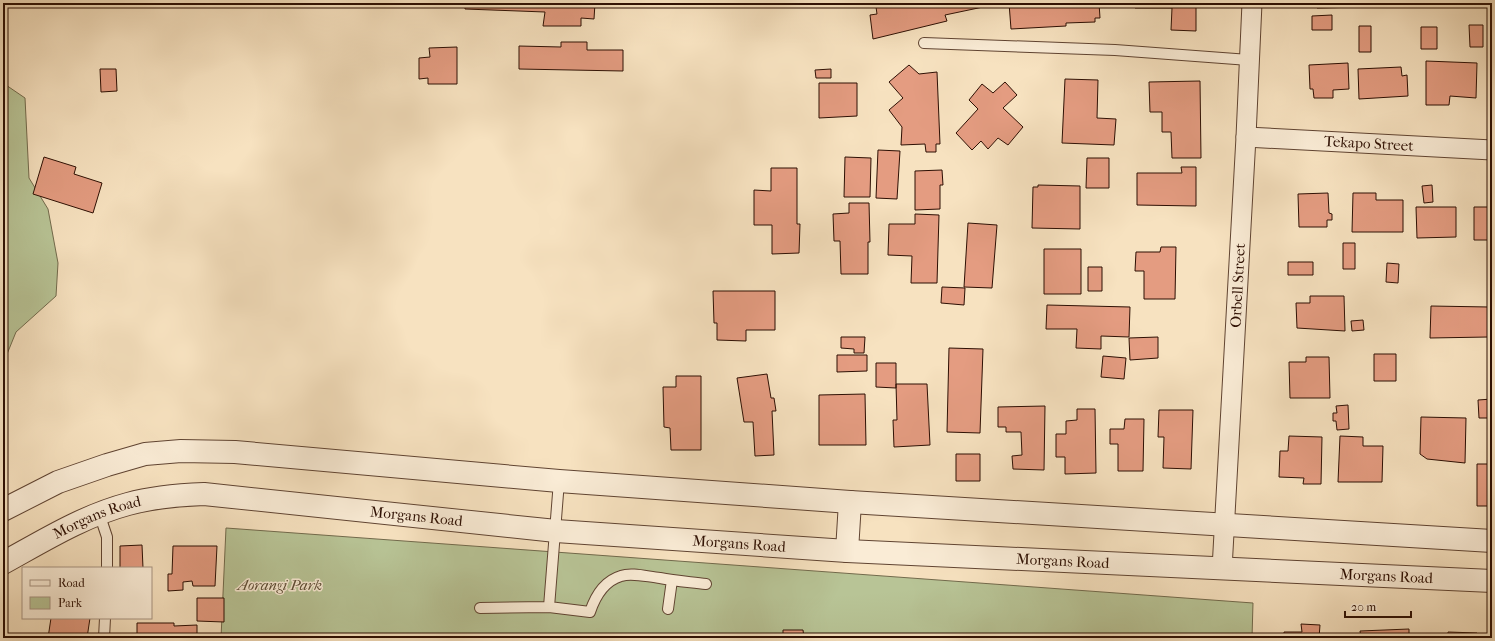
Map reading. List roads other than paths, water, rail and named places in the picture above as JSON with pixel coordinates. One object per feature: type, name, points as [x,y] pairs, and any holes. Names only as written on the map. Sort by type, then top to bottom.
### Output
[{"type":"street","name":"Orbell Street","points":[[1222,569],[1252,3]]},
{"type":"street","name":"Tekapo Street","points":[[1246,137],[1492,150]]},
{"type":"street","points":[[3,510],[58,482],[107,464],[146,454],[181,451],[235,452],[559,481],[850,502],[1492,541]]},
{"type":"street","name":"Morgans Road","points":[[3,563],[74,524],[99,513],[146,500],[174,495],[204,494],[556,531],[847,551],[1492,581]]},
{"type":"street","points":[[847,551],[850,502]]},
{"type":"lane","points":[[924,43],[1114,50],[1249,60]]},
{"type":"lane","points":[[549,607],[559,481]]},
{"type":"lane","points":[[99,513],[107,537],[107,567]]},
{"type":"lane","points":[[480,608],[549,607],[590,612],[594,600],[601,590],[621,575],[634,575],[706,584]]},
{"type":"lane","points":[[668,609],[672,580]]},
{"type":"lane","points":[[104,638],[105,619]]},
{"type":"park label","name":"Aorangi Park","points":[[280,585]]}]
